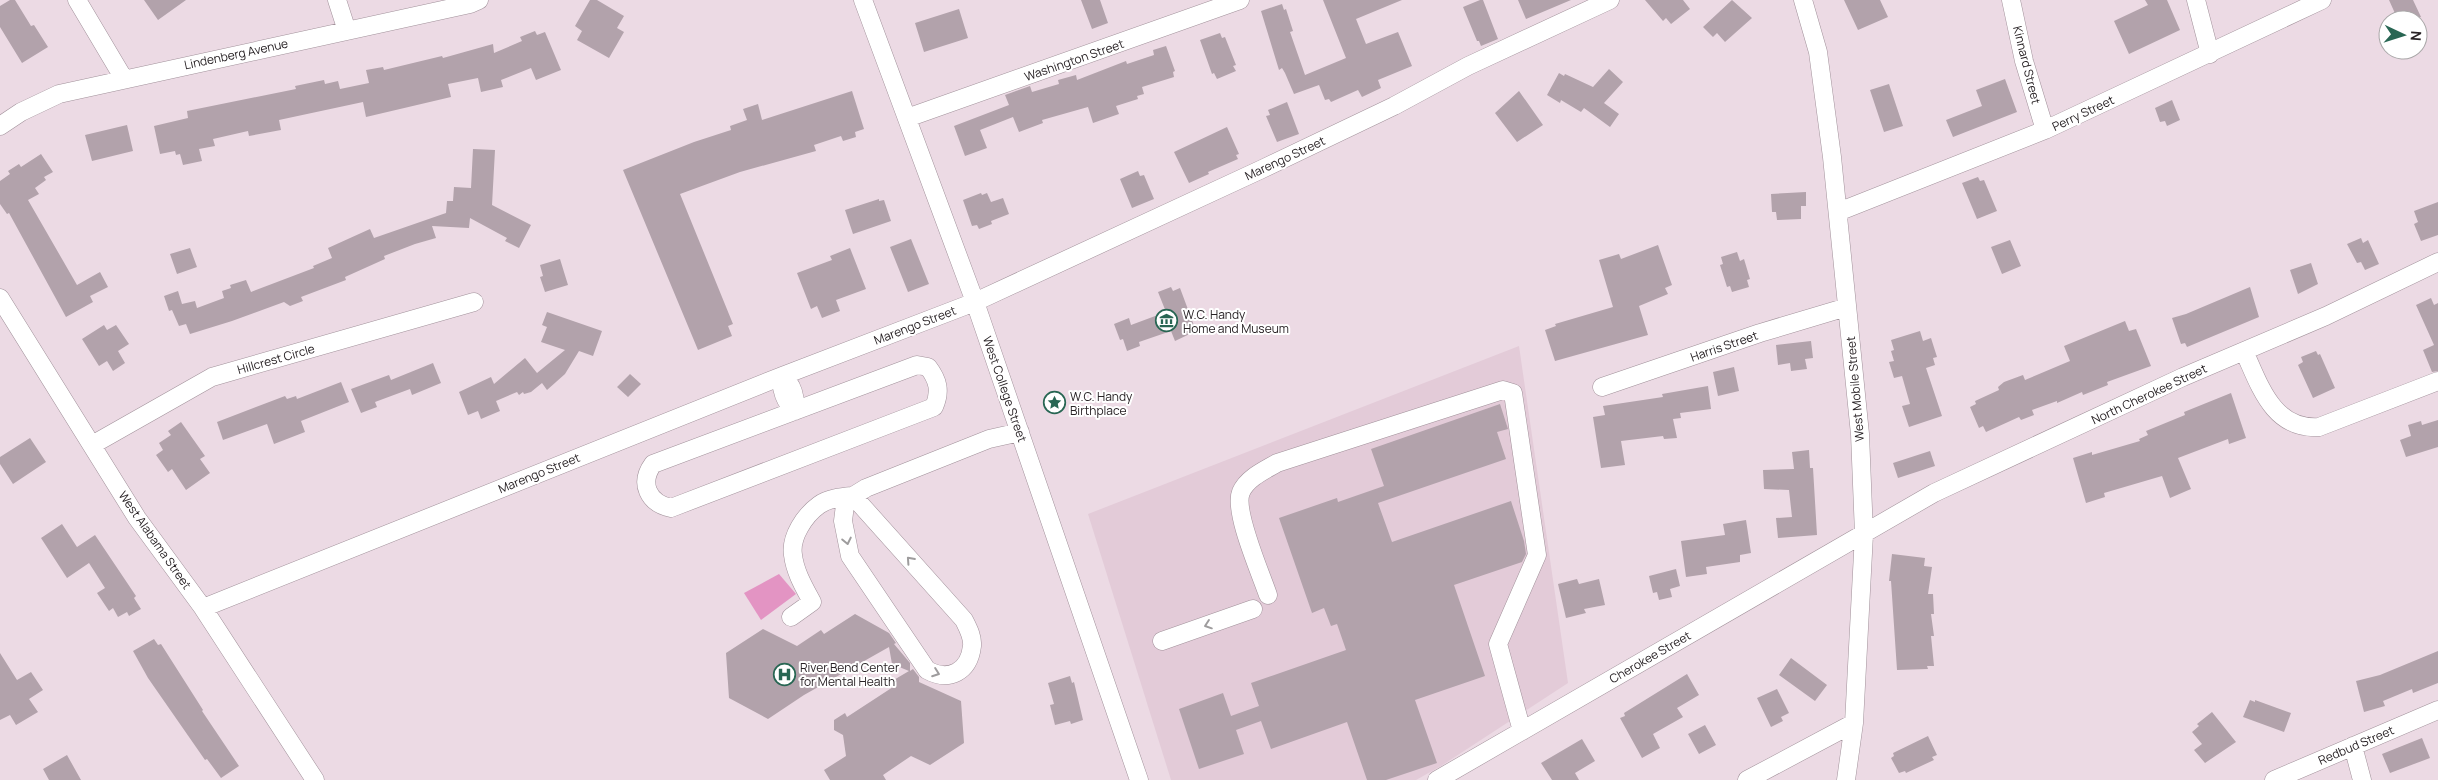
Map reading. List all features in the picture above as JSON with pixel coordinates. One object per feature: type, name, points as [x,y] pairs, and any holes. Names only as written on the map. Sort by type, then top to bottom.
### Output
[{"type":"street","points":[[77,0],[124,78]]},
{"type":"street","points":[[337,0],[347,31]]},
{"type":"street","name":"Lindenberg Avenue","points":[[0,126],[21,112],[59,94],[124,78],[470,4],[479,0]]},
{"type":"street","name":"West College Street","points":[[863,0],[975,302],[1139,780]]},
{"type":"street","name":"Washington Street","points":[[907,118],[1240,0]]},
{"type":"street","name":"Marengo Street","points":[[203,608],[782,376],[975,302],[1394,106],[1468,66],[1592,4],[1610,0]]},
{"type":"street","name":"West Mobile Street","points":[[1803,0],[1818,52],[1838,212],[1860,434],[1864,534],[1854,723],[1846,780]]},
{"type":"street","name":"Kinnard Street","points":[[2011,0],[2024,61],[2045,130]]},
{"type":"street","points":[[2196,0],[2210,54]]},
{"type":"street","name":"Perry Street","points":[[1838,212],[2045,130],[2322,0]]},
{"type":"street","name":"North Cherokee Street","points":[[1864,534],[1934,493],[2183,377],[2326,316],[2438,262]]},
{"type":"street","name":"West Alabama Street","points":[[0,298],[137,518],[203,608],[315,780]]},
{"type":"street","name":"Hillcrest Circle","points":[[92,445],[212,377],[474,302]]},
{"type":"street","name":"Harris Street","points":[[1602,388],[1760,333],[1847,307]]},
{"type":"street","points":[[2244,351],[2275,412],[2292,424],[2306,428],[2319,427],[2438,381]]},
{"type":"street","points":[[917,365],[928,367],[935,376],[938,386],[934,407],[671,508],[659,505],[651,497],[646,486],[648,471],[653,464],[795,411],[917,365]]},
{"type":"street","points":[[782,376],[789,381],[796,401],[795,411]]},
{"type":"street","points":[[1268,595],[1239,512],[1241,492],[1255,476],[1277,463],[1503,390],[1513,394],[1537,555],[1498,644],[1522,730]]},
{"type":"street","points":[[853,496],[964,620],[970,634],[972,646],[968,659],[960,671],[949,676],[939,677],[927,670],[850,556],[843,521],[845,505],[853,496],[866,488],[990,439],[1020,432]]},
{"type":"street","points":[[791,617],[812,602],[795,568],[792,552],[795,536],[805,518],[820,504],[837,497],[853,496]]},
{"type":"street","name":"Cherokee Street","points":[[1437,780],[1864,534]]},
{"type":"street","points":[[1162,641],[1253,609]]},
{"type":"street","name":"Redbud Street","points":[[2274,780],[2438,710]]},
{"type":"street","points":[[1748,780],[1854,723]]},
{"type":"street","points":[[2353,746],[2362,780]]},
{"type":"shaded area","points":[[1519,346],[1568,683],[1441,766],[1416,780],[1171,780],[1088,514]]},
{"type":"shaded area","points":[[779,574],[796,594],[761,620],[744,593]]},
{"type":"building","points":[[10,0],[15,0],[31,26],[34,25],[48,47],[22,63],[0,27],[0,6]]},
{"type":"building","points":[[144,0],[186,0],[158,20]]},
{"type":"building","points":[[590,0],[597,0],[624,16],[617,28],[624,32],[609,58],[577,40],[582,31],[575,26]]},
{"type":"building","points":[[1081,0],[1100,0],[1108,23],[1092,29]]},
{"type":"building","points":[[1323,0],[1402,0],[1356,19],[1366,44],[1398,32],[1412,66],[1378,80],[1381,88],[1362,97],[1358,90],[1331,102],[1329,99],[1325,100],[1319,85],[1294,94],[1282,68],[1279,70],[1261,11],[1282,4],[1284,10],[1286,9],[1293,31],[1290,32],[1305,75],[1346,58]]},
{"type":"building","points":[[1483,0],[1498,39],[1481,46],[1479,41],[1477,41],[1463,7]]},
{"type":"building","points":[[1518,0],[1571,0],[1526,19]]},
{"type":"building","points":[[1645,0],[1683,0],[1690,9],[1671,24],[1666,18],[1663,21]]},
{"type":"building","points":[[1732,0],[1752,18],[1725,42],[1717,33],[1713,37],[1703,27]]},
{"type":"building","points":[[1844,0],[1880,0],[1888,17],[1858,30]]},
{"type":"building","points":[[2145,0],[2167,0],[2180,30],[2129,54],[2114,21],[2148,5]]},
{"type":"building","points":[[2389,0],[2413,0],[2418,10],[2394,10]]},
{"type":"building","points":[[959,9],[968,38],[924,52],[915,23]]},
{"type":"building","points":[[535,31],[537,35],[545,32],[561,70],[536,80],[531,68],[501,80],[503,87],[481,92],[478,78],[448,84],[451,97],[366,117],[363,102],[279,120],[281,130],[249,136],[248,131],[213,139],[215,146],[199,149],[202,161],[183,165],[180,154],[176,155],[175,151],[160,154],[154,126],[188,118],[187,111],[296,89],[295,86],[324,80],[325,84],[338,81],[340,89],[369,83],[366,70],[383,67],[384,70],[442,56],[443,58],[493,44],[494,53],[522,41],[520,37]]},
{"type":"building","points":[[1220,33],[1222,38],[1225,37],[1236,65],[1233,66],[1236,71],[1217,79],[1214,73],[1212,74],[1200,40]]},
{"type":"building","points":[[1166,46],[1175,71],[1173,72],[1174,77],[1142,87],[1144,94],[1137,96],[1138,99],[1116,106],[1119,114],[1093,123],[1088,107],[1042,120],[1043,123],[1019,132],[1013,117],[980,130],[987,148],[965,156],[954,126],[1009,105],[1005,95],[1030,86],[1032,92],[1059,84],[1058,80],[1076,75],[1077,80],[1126,61],[1127,64],[1154,55],[1153,50]]},
{"type":"building","points":[[1609,69],[1623,82],[1604,103],[1619,114],[1610,127],[1584,108],[1581,112],[1561,100],[1560,103],[1547,95],[1559,73],[1593,87]]},
{"type":"building","points":[[2005,79],[2017,112],[1953,137],[1946,120],[1982,106],[1976,90]]},
{"type":"building","points":[[1889,84],[1903,126],[1884,132],[1870,90]]},
{"type":"building","points":[[852,91],[864,129],[855,132],[856,137],[843,141],[841,136],[814,145],[816,151],[740,172],[680,194],[733,324],[728,326],[732,336],[698,350],[623,170],[694,142],[731,130],[730,126],[747,120],[743,109],[758,104],[762,120]]},
{"type":"building","points":[[1519,91],[1543,125],[1517,142],[1495,113]]},
{"type":"building","points":[[2172,100],[2180,120],[2167,126],[2165,121],[2160,122],[2155,108]]},
{"type":"building","points":[[1287,102],[1299,134],[1277,142],[1266,116],[1270,115],[1268,110]]},
{"type":"building","points":[[127,125],[133,151],[92,161],[85,135]]},
{"type":"building","points":[[1227,127],[1239,154],[1236,155],[1238,159],[1208,172],[1209,174],[1189,183],[1174,152]]},
{"type":"building","points":[[473,149],[495,150],[492,205],[531,225],[519,248],[505,241],[507,238],[470,218],[469,228],[432,226],[436,238],[384,256],[385,259],[345,277],[346,280],[301,297],[303,301],[290,306],[284,302],[190,334],[186,324],[179,326],[172,310],[169,311],[164,296],[178,291],[182,304],[195,301],[197,308],[224,298],[222,291],[231,288],[230,285],[246,280],[251,292],[314,268],[313,266],[332,258],[328,248],[370,229],[374,238],[446,213],[447,201],[453,201],[454,187],[471,188]]},
{"type":"building","points":[[41,154],[53,172],[44,177],[46,180],[35,188],[39,194],[28,200],[77,285],[100,272],[108,287],[90,296],[93,302],[66,317],[9,213],[7,214],[0,204],[0,181],[10,174],[8,171],[19,164],[21,167]]},
{"type":"building","points":[[1138,171],[1140,176],[1144,175],[1154,199],[1132,208],[1120,179]]},
{"type":"building","points":[[1978,177],[1980,181],[1984,180],[1997,211],[1977,219],[1962,183]]},
{"type":"building","points":[[1806,192],[1806,206],[1801,206],[1801,219],[1777,220],[1776,212],[1772,212],[1771,194]]},
{"type":"building","points":[[981,193],[982,195],[987,193],[991,202],[1003,198],[1009,214],[991,221],[992,224],[979,229],[977,225],[972,226],[963,200]]},
{"type":"building","points":[[879,199],[879,201],[884,200],[891,221],[853,234],[845,210]]},
{"type":"building","points":[[2438,202],[2438,235],[2421,241],[2414,224],[2418,222],[2414,211]]},
{"type":"building","points":[[2361,238],[2363,243],[2368,240],[2379,264],[2365,270],[2361,262],[2357,263],[2347,244]]},
{"type":"building","points":[[911,239],[929,284],[908,292],[890,247]]},
{"type":"building","points":[[2010,240],[2021,266],[2002,274],[1991,247]]},
{"type":"building","points":[[1658,245],[1672,285],[1665,288],[1668,294],[1639,306],[1648,335],[1555,361],[1545,330],[1556,326],[1555,324],[1613,307],[1599,260],[1619,254],[1621,259]]},
{"type":"building","points":[[190,248],[197,267],[177,274],[170,254]]},
{"type":"building","points":[[850,248],[866,289],[836,300],[840,311],[822,318],[817,306],[811,309],[797,273],[832,260],[830,256]]},
{"type":"building","points":[[1737,252],[1740,261],[1744,259],[1750,279],[1747,280],[1749,287],[1732,292],[1730,286],[1727,287],[1720,265],[1723,264],[1721,257]]},
{"type":"building","points":[[560,259],[568,285],[545,292],[540,277],[543,276],[540,265]]},
{"type":"building","points":[[2311,263],[2318,284],[2298,294],[2290,270]]},
{"type":"building","name":"W.C. Handy Home and Museum","points":[[1171,287],[1173,291],[1180,288],[1196,331],[1175,341],[1171,331],[1139,342],[1140,346],[1127,351],[1123,339],[1120,340],[1114,324],[1129,318],[1131,325],[1166,312],[1158,292]]},
{"type":"building","points":[[2250,287],[2259,317],[2187,347],[2185,343],[2181,344],[2172,318]]},
{"type":"building","points":[[2431,298],[2434,305],[2438,303],[2438,371],[2432,372],[2423,350],[2434,345],[2416,305]]},
{"type":"building","points":[[547,312],[602,331],[593,356],[579,351],[565,374],[547,390],[542,383],[531,392],[524,394],[523,392],[519,395],[517,392],[496,401],[500,411],[481,419],[478,411],[468,415],[459,392],[491,377],[494,384],[525,358],[537,373],[565,350],[541,342],[547,327],[542,325]]},
{"type":"building","points":[[2125,321],[2129,331],[2136,329],[2151,366],[2107,382],[2108,385],[2083,395],[2082,392],[2057,403],[2057,401],[2032,410],[2034,415],[2021,420],[2019,417],[1986,432],[1983,426],[1979,428],[1970,407],[1976,404],[1975,401],[1999,390],[1998,387],[2004,382],[2023,375],[2025,380],[2070,361],[2064,346]]},
{"type":"building","points":[[104,325],[107,330],[116,325],[129,344],[118,351],[125,363],[113,371],[107,361],[99,366],[82,339]]},
{"type":"building","points":[[1920,331],[1923,341],[1931,338],[1937,357],[1933,358],[1935,365],[1926,368],[1942,416],[1909,427],[1902,406],[1910,404],[1902,376],[1894,378],[1889,362],[1894,361],[1891,351],[1894,350],[1891,340]]},
{"type":"building","points":[[1811,341],[1813,358],[1805,359],[1807,369],[1791,371],[1790,363],[1778,365],[1776,345]]},
{"type":"building","points":[[2316,351],[2318,355],[2320,354],[2335,388],[2313,398],[2298,365],[2303,362],[2301,357]]},
{"type":"building","points":[[433,363],[441,383],[412,395],[410,389],[375,402],[377,407],[361,413],[351,389],[389,375],[391,380]]},
{"type":"building","points":[[1734,367],[1739,391],[1718,396],[1713,372]]},
{"type":"building","points":[[630,374],[641,384],[628,397],[617,387]]},
{"type":"building","points":[[341,382],[349,402],[301,421],[305,432],[274,444],[267,424],[223,440],[217,422],[285,396],[287,399],[296,396],[297,399]]},
{"type":"building","points":[[1708,386],[1711,409],[1680,413],[1681,418],[1673,419],[1677,438],[1664,439],[1663,436],[1621,441],[1625,465],[1601,468],[1593,417],[1605,415],[1603,406],[1663,397],[1662,394]]},
{"type":"building","points":[[2231,393],[2246,438],[2229,444],[2228,439],[2178,458],[2191,489],[2170,498],[2162,476],[2104,493],[2105,497],[2086,503],[2073,458],[2092,452],[2092,455],[2140,441],[2139,439],[2148,435],[2146,431],[2185,415],[2184,412]]},
{"type":"building","points":[[1500,404],[1508,429],[1497,432],[1506,459],[1378,503],[1392,542],[1511,501],[1524,541],[1526,554],[1522,562],[1454,585],[1485,676],[1415,700],[1437,763],[1386,780],[1367,780],[1347,722],[1271,749],[1261,721],[1236,730],[1244,754],[1199,769],[1179,709],[1223,693],[1231,716],[1259,706],[1251,683],[1346,650],[1337,624],[1331,626],[1324,608],[1312,613],[1279,518],[1337,498],[1338,502],[1384,486],[1371,449]]},
{"type":"building","points":[[2438,420],[2438,447],[2406,457],[2400,440],[2411,436],[2408,425],[2421,421],[2422,425]]},
{"type":"building","points":[[181,422],[205,456],[200,459],[210,473],[186,490],[172,469],[168,472],[156,455],[163,450],[159,443],[171,435],[168,431]]},
{"type":"building","points":[[30,438],[46,462],[13,484],[0,464],[0,457]]},
{"type":"building","points":[[1809,450],[1810,468],[1813,468],[1817,535],[1778,538],[1776,518],[1792,517],[1789,490],[1764,489],[1763,470],[1794,469],[1792,452]]},
{"type":"building","points":[[1930,451],[1935,466],[1898,478],[1893,463]]},
{"type":"building","points":[[1746,520],[1751,553],[1740,555],[1740,562],[1706,567],[1707,574],[1686,577],[1681,541],[1725,535],[1723,524]]},
{"type":"building","points":[[62,524],[77,547],[95,535],[136,596],[134,598],[141,609],[129,616],[127,612],[118,617],[113,608],[109,611],[97,593],[105,588],[89,563],[67,578],[41,538]]},
{"type":"building","points":[[1892,554],[1925,558],[1924,566],[1932,567],[1928,594],[1933,594],[1934,614],[1931,614],[1934,636],[1931,636],[1934,666],[1927,666],[1928,669],[1897,670],[1891,581],[1889,581]]},
{"type":"building","points":[[1676,569],[1680,586],[1670,589],[1672,597],[1659,600],[1657,592],[1653,593],[1649,576]]},
{"type":"building","points":[[1577,579],[1579,584],[1599,579],[1605,605],[1584,609],[1586,613],[1566,618],[1558,584]]},
{"type":"building","points":[[855,614],[889,633],[896,643],[894,644],[910,663],[910,671],[913,669],[919,677],[919,682],[961,701],[964,743],[930,765],[911,756],[883,775],[886,780],[830,780],[824,770],[846,756],[843,735],[834,730],[834,720],[845,713],[847,717],[893,687],[892,681],[909,671],[892,664],[889,647],[804,695],[768,719],[729,698],[726,653],[763,629],[797,646],[821,630],[824,634]]},
{"type":"building","points":[[154,639],[158,645],[161,644],[202,711],[239,766],[221,778],[207,759],[205,760],[148,678],[133,651]]},
{"type":"building","points":[[2438,651],[2438,683],[2413,693],[2412,689],[2383,701],[2385,706],[2364,712],[2356,681],[2380,675]]},
{"type":"building","points":[[0,653],[17,680],[31,672],[43,690],[29,699],[38,712],[16,725],[10,715],[0,720]]},
{"type":"building","points":[[1791,658],[1827,685],[1815,701],[1779,675]]},
{"type":"building","points":[[1687,674],[1699,695],[1677,708],[1683,717],[1653,734],[1660,748],[1642,758],[1620,718],[1625,716],[1624,713]]},
{"type":"building","points":[[1070,676],[1072,683],[1074,682],[1083,720],[1071,724],[1070,721],[1055,725],[1050,705],[1054,704],[1048,683]]},
{"type":"building","points":[[1777,689],[1789,713],[1781,717],[1783,721],[1771,727],[1757,698]]},
{"type":"building","points":[[2250,700],[2255,702],[2255,700],[2291,713],[2284,732],[2243,717]]},
{"type":"building","points":[[2212,712],[2236,742],[2205,763],[2194,750],[2202,744],[2192,732],[2199,726],[2197,724]]},
{"type":"building","points":[[1705,725],[1716,745],[1699,754],[1688,734]]},
{"type":"building","points":[[1928,736],[1937,755],[1932,757],[1934,760],[1906,773],[1905,771],[1899,773],[1891,758],[1894,756],[1893,753]]},
{"type":"building","points":[[2422,738],[2430,758],[2390,773],[2382,754]]},
{"type":"building","points":[[1582,739],[1595,761],[1575,773],[1579,780],[1552,780],[1541,763]]},
{"type":"building","points":[[67,755],[81,780],[49,780],[43,769]]},
{"type":"place","name":"W.C. Handy Home and Museum","points":[[1167,321]]},
{"type":"place","name":"W.C. Handy Birthplace","points":[[1054,403]]},
{"type":"place","name":"River Bend Center for Mental Health","points":[[784,674]]}]
